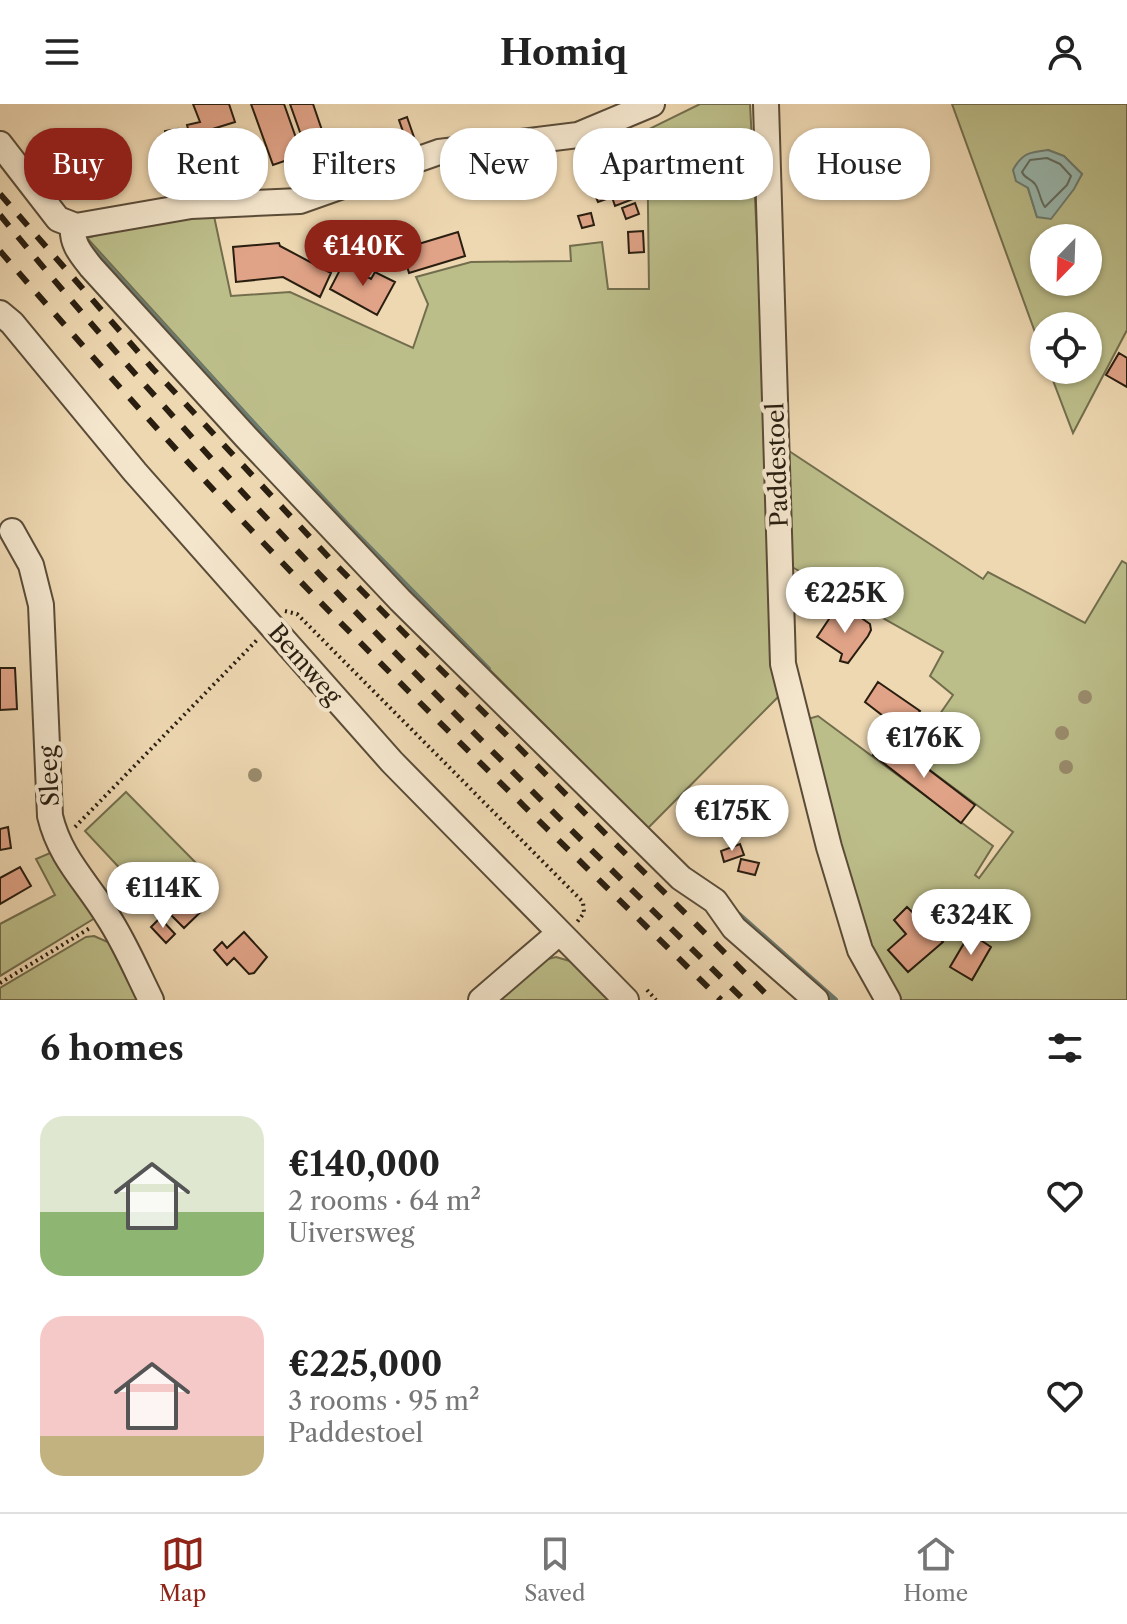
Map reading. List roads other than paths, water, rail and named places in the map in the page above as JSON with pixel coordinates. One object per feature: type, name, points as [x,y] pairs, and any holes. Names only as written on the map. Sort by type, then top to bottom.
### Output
[{"type":"street","points":[[65,222],[100,224],[191,206],[300,201],[439,152],[578,135],[652,104]]},
{"type":"street","name":"Paddestoel","points":[[766,104],[783,664],[829,847],[860,950],[888,1000]]},
{"type":"street","points":[[0,144],[65,222],[75,247],[91,267],[235,426],[390,589],[681,878],[715,901],[734,928],[816,1000]]},
{"type":"street","name":"Bemweg","points":[[0,313],[12,323],[135,472],[275,616],[392,762],[568,927],[626,1000]]},
{"type":"street","name":"Sleeg","points":[[12,531],[31,565],[41,605],[50,816],[55,838],[108,917],[151,1000]]},
{"type":"street","points":[[481,1000],[568,927]]},
{"type":"water","points":[[1048,150],[1064,156],[1082,174],[1051,219],[1037,217],[1028,188],[1016,181],[1013,170],[1027,154]]},
{"type":"waterway","points":[[90,247],[347,525],[488,669]]},
{"type":"waterway","points":[[739,915],[835,1000]]},
{"type":"railway","points":[[0,194],[153,369],[335,564],[772,1000]]},
{"type":"railway","points":[[0,215],[87,319],[268,520],[551,810],[744,1000]]},
{"type":"railway","points":[[0,251],[164,437],[292,573],[721,1000]]}]
